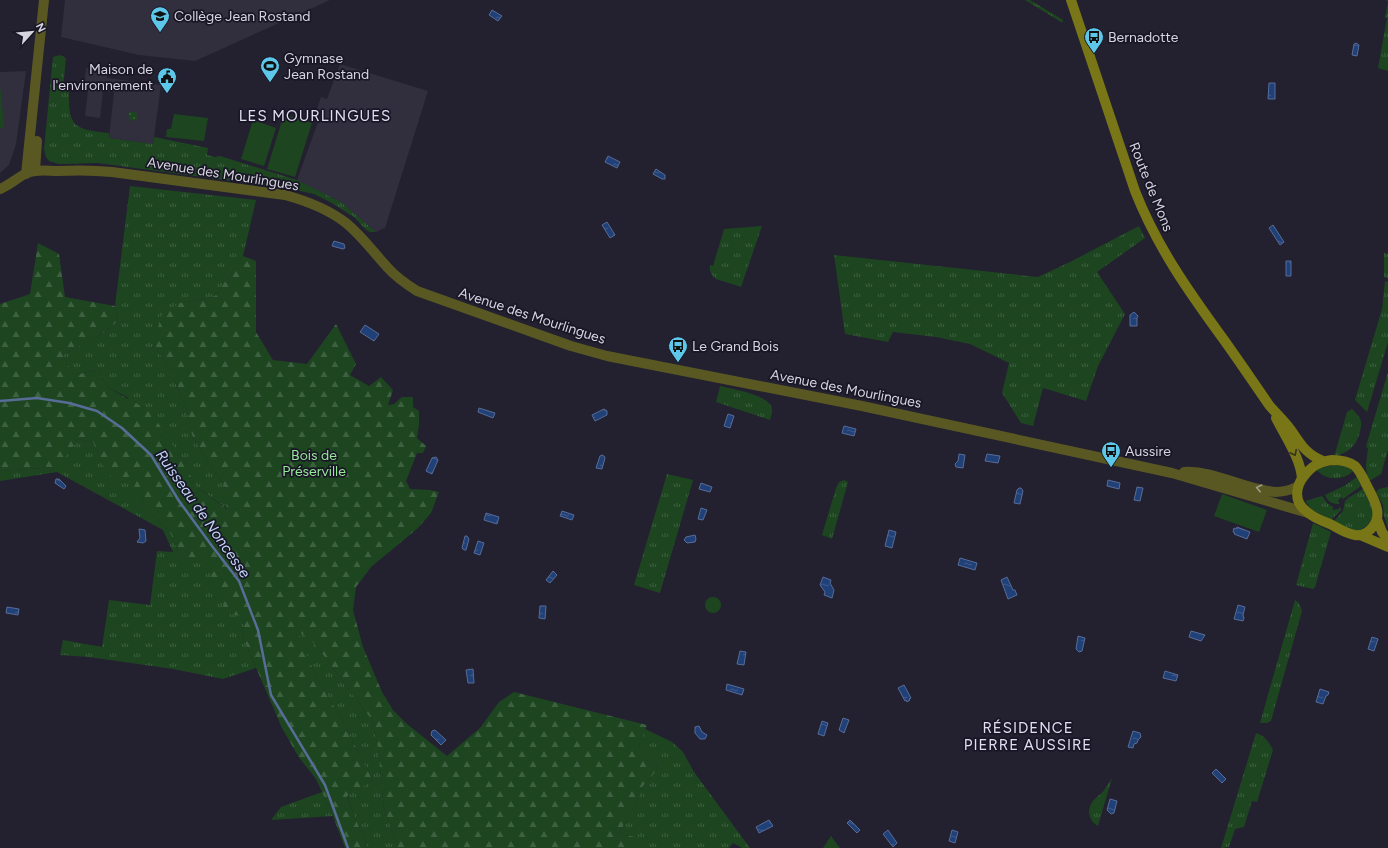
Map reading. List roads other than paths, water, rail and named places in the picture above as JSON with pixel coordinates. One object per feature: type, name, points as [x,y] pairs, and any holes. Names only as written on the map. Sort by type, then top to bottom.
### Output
[{"type":"main road","name":"Route de Mons","points":[[1071,0],[1127,169],[1150,225],[1176,272],[1270,406],[1304,449],[1315,458],[1323,461]]},
{"type":"main road","name":"Route de Mons","points":[[1270,406],[1298,461],[1300,470],[1299,483]]},
{"type":"main road","points":[[1388,540],[1382,532],[1377,507],[1358,470],[1349,463],[1340,460],[1323,461],[1311,468],[1299,483],[1298,499],[1304,510],[1308,513],[1345,532],[1360,535],[1388,547]]},
{"type":"main road","points":[[1360,535],[1371,530],[1378,518]]},
{"type":"street","points":[[31,172],[44,0]]},
{"type":"street","points":[[0,189],[31,172],[36,153],[51,0]]},
{"type":"street","name":"Avenue des Mourlingues","points":[[31,172],[87,170],[112,172],[270,192],[301,199],[321,208],[346,224],[370,247],[389,269],[404,283],[416,291],[571,346],[606,356],[862,406],[1172,473],[1308,513]]},
{"type":"street","name":"Avenue des Mourlingues","points":[[1172,473],[1195,472],[1276,492],[1288,490],[1299,483]]},
{"type":"water","points":[[492,10],[502,16],[498,21],[489,15]]},
{"type":"water","points":[[1356,43],[1359,45],[1357,56],[1352,55],[1354,44]]},
{"type":"water","points":[[1269,83],[1275,83],[1275,99],[1268,99]]},
{"type":"water","points":[[608,156],[620,162],[617,168],[605,162]]},
{"type":"water","points":[[656,169],[665,175],[665,179],[653,174]]},
{"type":"water","points":[[607,222],[615,235],[610,238],[602,225]]},
{"type":"water","points":[[1273,225],[1284,242],[1280,245],[1269,228]]},
{"type":"water","points":[[334,241],[344,244],[345,248],[343,249],[332,246]]},
{"type":"water","points":[[1286,261],[1291,261],[1291,276],[1286,276]]},
{"type":"water","points":[[1134,312],[1138,316],[1137,326],[1130,326],[1130,315]]},
{"type":"water","points":[[365,325],[379,334],[374,341],[360,332]]},
{"type":"water","points":[[479,408],[495,413],[493,418],[478,412]]},
{"type":"water","points":[[604,409],[607,411],[607,415],[595,421],[592,415]]},
{"type":"water","points":[[728,414],[734,416],[730,428],[724,426]]},
{"type":"water","points":[[844,426],[856,429],[854,436],[842,433]]},
{"type":"water","points":[[959,454],[965,455],[963,468],[956,467],[955,464],[958,461]]},
{"type":"water","points":[[987,454],[1000,456],[998,463],[985,461]]},
{"type":"water","points":[[602,455],[605,458],[602,469],[596,468],[600,456]]},
{"type":"water","points":[[436,457],[438,460],[432,474],[426,471],[432,458]]},
{"type":"water","points":[[56,479],[59,479],[66,486],[64,489],[55,483]]},
{"type":"water","points":[[1108,480],[1120,483],[1119,489],[1107,486]]},
{"type":"water","points":[[701,483],[712,487],[710,492],[699,489]]},
{"type":"water","points":[[1137,487],[1143,488],[1140,501],[1134,500]]},
{"type":"water","points":[[1019,488],[1023,491],[1020,504],[1014,503],[1017,490]]},
{"type":"water","points":[[701,508],[707,510],[703,520],[698,519]]},
{"type":"water","points":[[562,511],[574,515],[572,520],[560,516]]},
{"type":"water","points":[[486,513],[499,517],[497,524],[484,520]]},
{"type":"water","points":[[1237,527],[1250,532],[1247,539],[1234,534],[1234,528],[1236,529]]},
{"type":"water","points":[[139,529],[145,530],[146,541],[143,543],[137,542],[140,538]]},
{"type":"water","points":[[889,530],[896,532],[892,548],[885,546]]},
{"type":"water","points":[[695,535],[695,542],[687,543],[684,540],[686,537]]},
{"type":"water","points":[[465,536],[469,539],[466,550],[464,550],[462,548]]},
{"type":"water","points":[[478,541],[484,543],[480,555],[474,553]]},
{"type":"water","points":[[960,558],[977,563],[975,570],[958,565]]},
{"type":"water","points":[[553,571],[557,575],[550,583],[546,580]]},
{"type":"water","points":[[823,577],[831,580],[830,583],[834,590],[832,598],[824,595],[825,592],[820,585]]},
{"type":"water","points":[[1007,577],[1017,595],[1008,599],[1001,580]]},
{"type":"water","points":[[1238,605],[1245,607],[1243,621],[1234,619]]},
{"type":"water","points":[[540,606],[546,606],[545,619],[539,618]]},
{"type":"water","points":[[7,607],[19,609],[18,615],[6,613]]},
{"type":"water","points":[[1191,631],[1205,635],[1201,641],[1189,637]]},
{"type":"water","points":[[1078,636],[1085,638],[1082,651],[1079,652],[1076,649]]},
{"type":"water","points":[[1372,637],[1378,639],[1374,651],[1368,649]]},
{"type":"water","points":[[740,651],[746,652],[744,665],[737,664]]},
{"type":"water","points":[[473,669],[474,683],[468,683],[466,670]]},
{"type":"water","points":[[1165,671],[1178,675],[1176,681],[1163,678]]},
{"type":"water","points":[[727,684],[744,689],[742,695],[726,690]]},
{"type":"water","points":[[904,685],[911,698],[907,702],[898,688]]},
{"type":"water","points":[[1320,689],[1329,692],[1323,704],[1316,702]]},
{"type":"water","points":[[843,718],[849,720],[844,733],[839,730]]},
{"type":"water","points":[[822,721],[828,723],[824,736],[818,734]]},
{"type":"water","points":[[699,726],[702,732],[707,735],[705,739],[700,739],[695,733],[695,727]]},
{"type":"water","points":[[435,730],[446,740],[441,745],[431,735],[432,731]]},
{"type":"water","points":[[1133,731],[1140,733],[1141,737],[1137,743],[1134,744],[1133,748],[1128,747]]},
{"type":"water","points":[[1216,769],[1226,779],[1222,783],[1212,773]]},
{"type":"water","points":[[1110,799],[1117,801],[1114,813],[1111,814],[1107,810]]},
{"type":"water","points":[[769,820],[773,826],[759,833],[756,827]]},
{"type":"water","points":[[850,820],[860,830],[857,833],[847,823]]},
{"type":"water","points":[[888,830],[897,843],[893,847],[883,834]]},
{"type":"water","points":[[952,830],[958,832],[955,843],[949,841]]},
{"type":"waterway","name":"Ruisseau de Noncesse","points":[[0,401],[37,398],[69,403],[97,411],[122,428],[151,455],[179,501],[239,581],[258,630],[271,695],[325,785],[348,848]]},
{"type":"place","name":"Collège Jean Rostand","points":[[160,33]]},
{"type":"place","name":"Bernadotte","points":[[1094,54]]},
{"type":"place","name":"Gymnase Jean Rostand","points":[[270,83]]},
{"type":"place","name":"Maison de l'environnement","points":[[167,94]]},
{"type":"place","name":"Le Grand Bois","points":[[678,363]]},
{"type":"place","name":"Aussire","points":[[1111,468]]},
{"type":"district","name":"LES MOURLINGUES","points":[[315,116]]},
{"type":"district","name":"RÉSIDENCE PIERRE AUSSIRE","points":[[1028,736]]},
{"type":"park label","name":"Bois de Préserville","points":[[314,464]]}]
